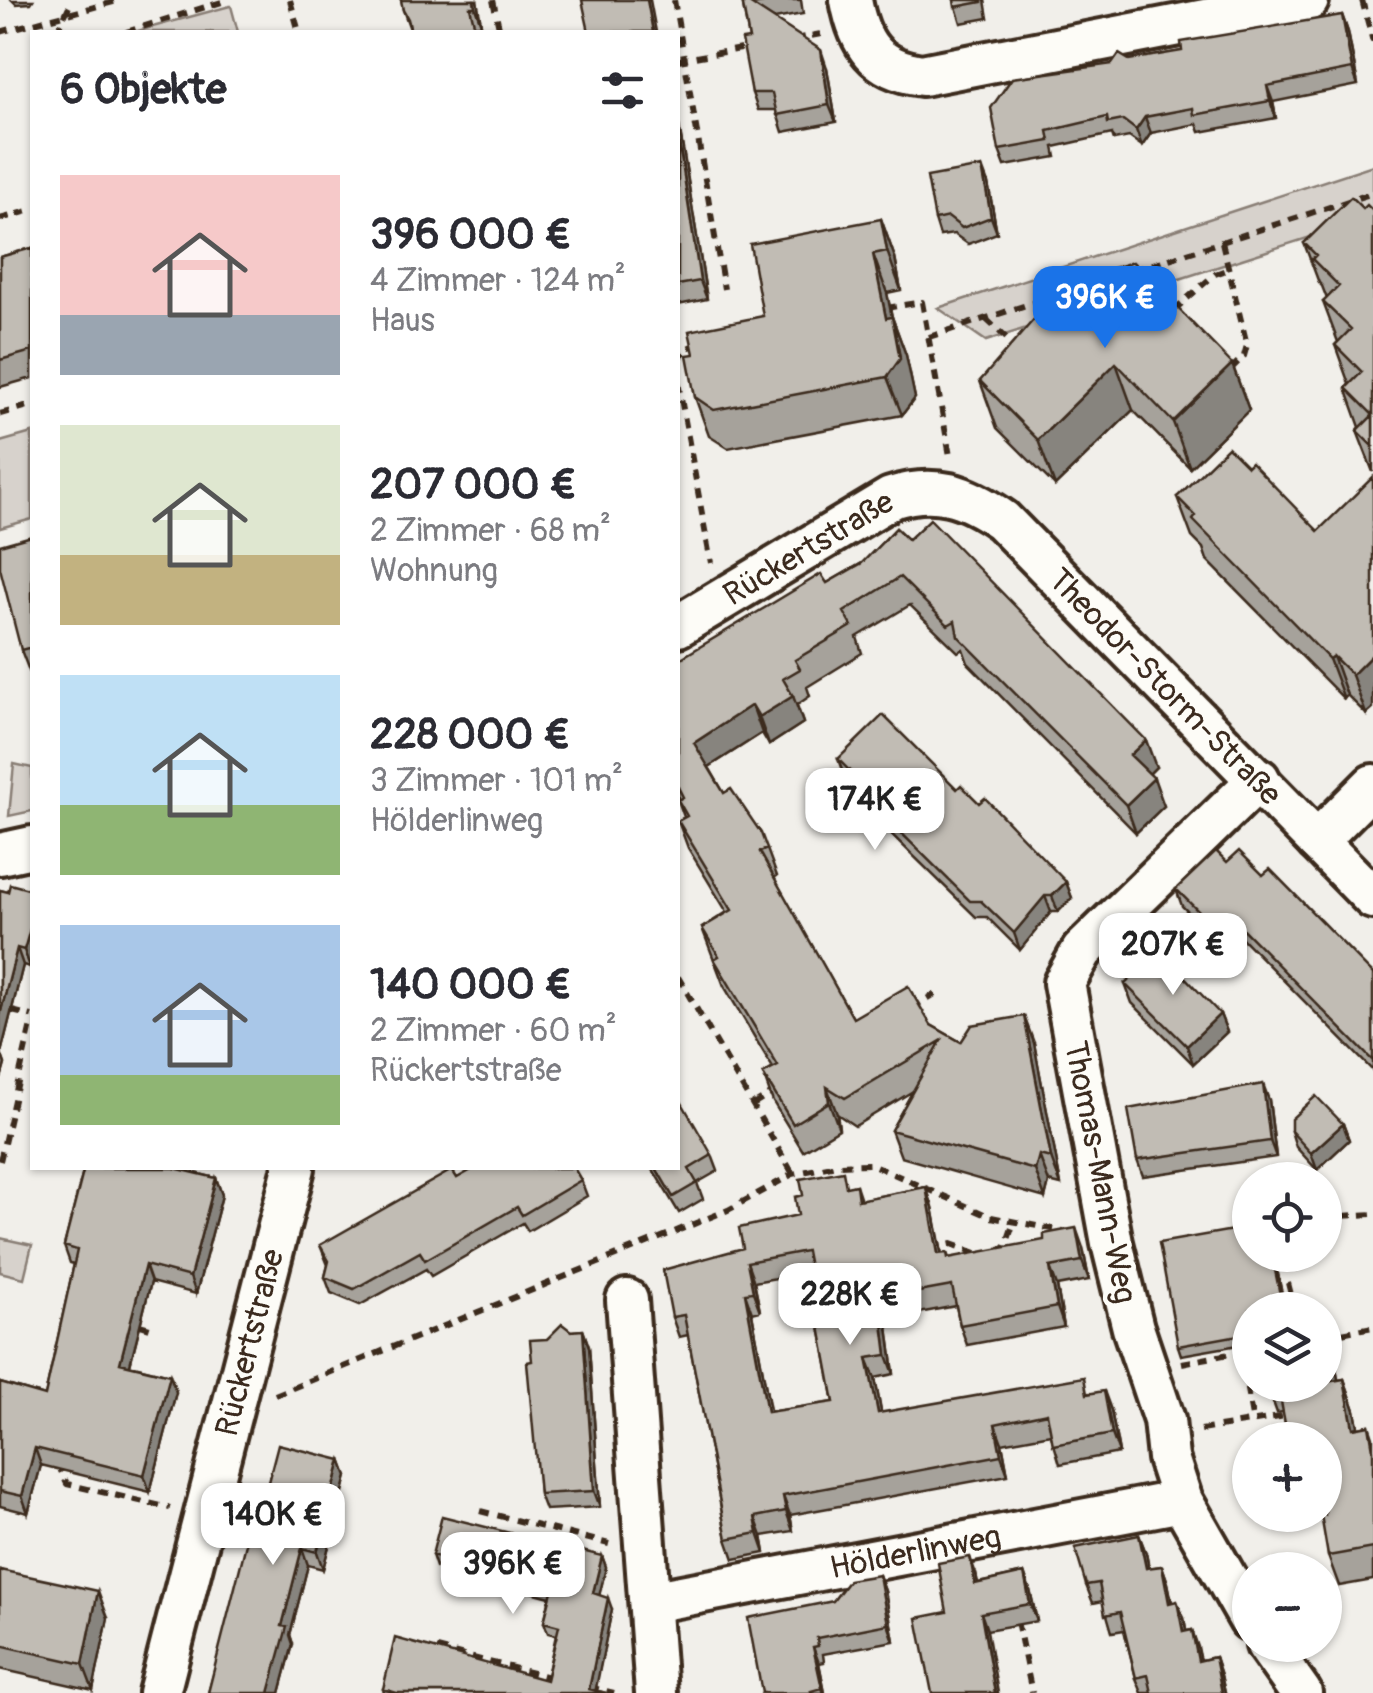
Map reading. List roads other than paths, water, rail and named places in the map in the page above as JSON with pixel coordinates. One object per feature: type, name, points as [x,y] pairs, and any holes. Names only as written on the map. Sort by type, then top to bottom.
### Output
[{"type":"street","points":[[854,14],[865,47],[880,63],[922,75],[1308,0]]},
{"type":"street","name":"Rückertstraße","points":[[680,625],[891,498],[918,489],[946,492]]},
{"type":"street","name":"Theodor-Storm-Straße","points":[[946,492],[974,501],[1002,520],[1373,898]]},
{"type":"street","name":"Thomas-Mann-Weg","points":[[1232,1588],[1182,1501],[1149,1369],[1133,1328],[1112,1243],[1064,982],[1082,951],[1259,779]]},
{"type":"street","points":[[1317,841],[1373,785]]},
{"type":"street","points":[[0,854],[30,846]]},
{"type":"street","name":"Rückertstraße","points":[[159,1693],[293,1170]]},
{"type":"street","points":[[627,1300],[656,1693]]},
{"type":"street","name":"Hölderlinweg","points":[[650,1602],[1182,1501]]},
{"type":"street","points":[[1279,1662],[1301,1693]]}]
